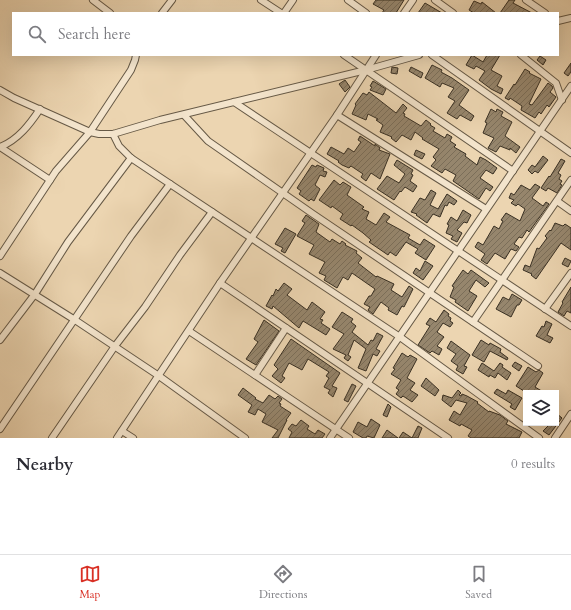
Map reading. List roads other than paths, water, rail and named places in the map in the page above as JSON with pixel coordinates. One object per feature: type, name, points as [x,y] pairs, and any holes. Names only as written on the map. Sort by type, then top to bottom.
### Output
[{"type":"street","points":[[93,0],[109,12]]},
{"type":"street","points":[[163,12],[172,0]]},
{"type":"street","points":[[261,0],[280,12]]},
{"type":"street","points":[[283,12],[293,0]]},
{"type":"street","points":[[348,0],[365,12]]},
{"type":"street","points":[[405,12],[413,0]]},
{"type":"street","points":[[435,0],[452,12]]},
{"type":"street","points":[[526,0],[544,12]]},
{"type":"street","points":[[559,21],[571,18]]},
{"type":"street","points":[[0,256],[56,171],[90,132],[125,80],[131,70],[136,56]]},
{"type":"street","points":[[345,56],[513,171]]},
{"type":"street","points":[[117,438],[220,283],[337,115],[375,56]]},
{"type":"street","points":[[0,90],[14,98],[90,132],[99,134],[113,134],[160,120],[366,70],[415,56]]},
{"type":"street","points":[[433,56],[571,153]]},
{"type":"street","points":[[522,56],[556,83],[562,100]]},
{"type":"street","points":[[330,438],[571,86]]},
{"type":"street","points":[[234,102],[545,309],[570,323]]},
{"type":"street","points":[[0,147],[7,144],[19,135],[32,122],[40,109]]},
{"type":"street","points":[[184,115],[208,141],[538,366]]},
{"type":"street","points":[[337,115],[486,209]]},
{"type":"street","points":[[113,134],[119,146],[131,158],[400,337],[539,438]]},
{"type":"street","points":[[0,147],[50,180]]},
{"type":"street","points":[[0,340],[34,294],[68,242],[131,158]]},
{"type":"street","points":[[473,322],[571,180]]},
{"type":"street","points":[[0,429],[75,320],[96,286],[170,184]]},
{"type":"street","points":[[557,201],[571,212]]},
{"type":"street","points":[[52,438],[115,346],[145,307],[180,255],[212,212]]},
{"type":"street","points":[[545,309],[571,272]]},
{"type":"street","points":[[0,273],[115,346],[245,438]]},
{"type":"street","points":[[220,283],[448,438]]},
{"type":"street","points":[[255,375],[286,328]]},
{"type":"street","points":[[189,331],[337,428],[349,438]]},
{"type":"street","points":[[555,438],[571,414]]},
{"type":"street","points":[[122,431],[133,438]]}]
